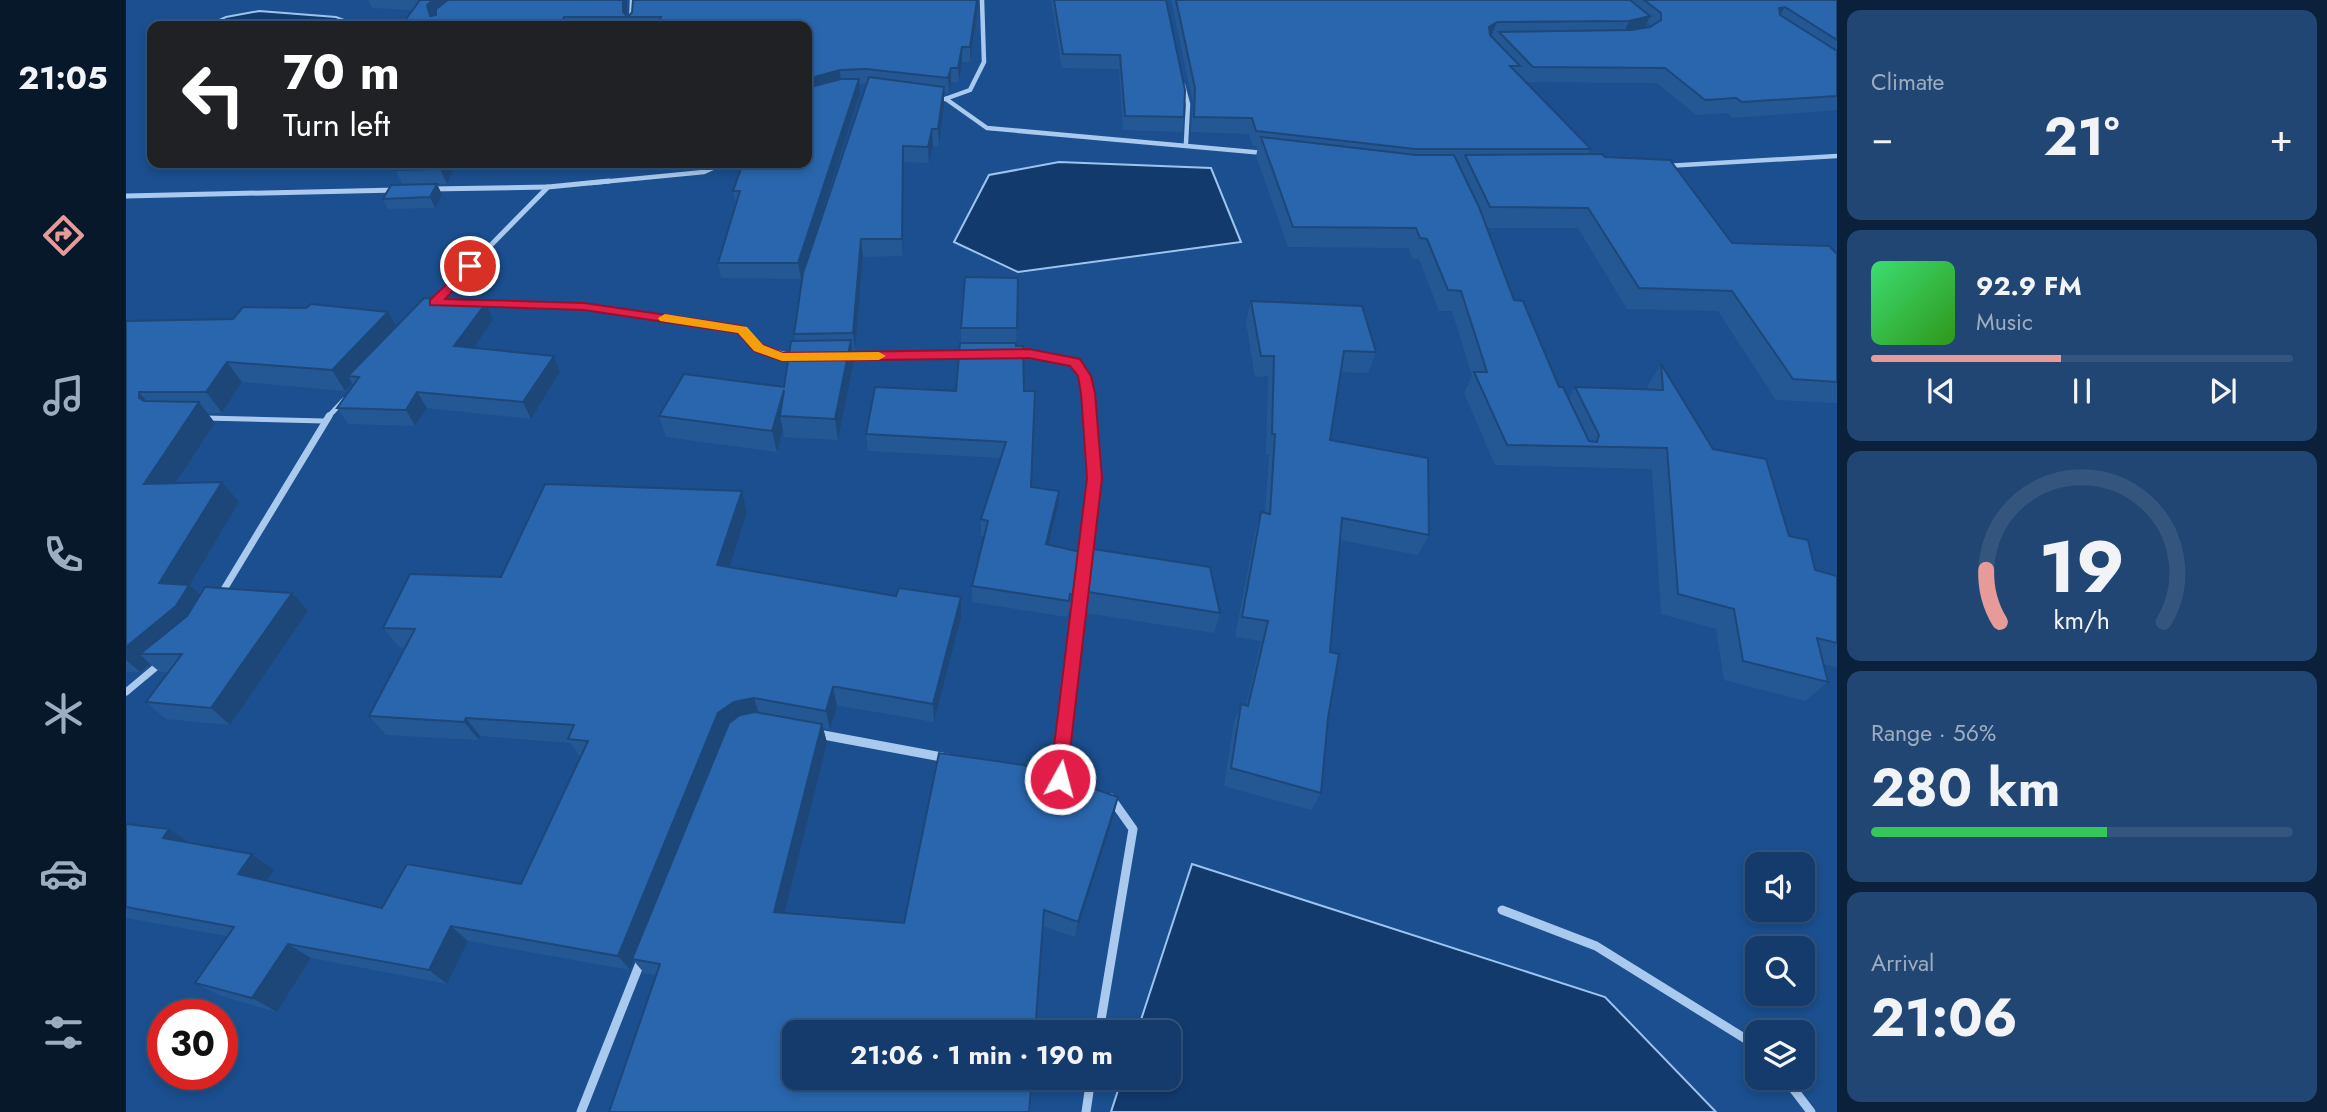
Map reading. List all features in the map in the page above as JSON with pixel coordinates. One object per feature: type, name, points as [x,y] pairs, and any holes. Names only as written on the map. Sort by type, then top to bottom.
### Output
[{"type":"street","points":[[631,21],[632,0]]},
{"type":"street","points":[[946,99],[971,90],[984,62],[982,0]]},
{"type":"street","points":[[1182,79],[1188,104],[1186,143]]},
{"type":"street","points":[[934,97],[946,99],[987,128],[1186,143],[1278,154]]},
{"type":"street","points":[[1659,166],[1837,156]]},
{"type":"street","points":[[426,190],[548,187],[704,172],[713,168]]},
{"type":"street","points":[[425,312],[548,187]]},
{"type":"street","points":[[126,196],[398,190]]},
{"type":"street","points":[[435,302],[448,303]]},
{"type":"street","points":[[462,303],[584,307],[742,330],[758,348],[782,357],[809,357]]},
{"type":"street","points":[[837,356],[974,354]]},
{"type":"street","points":[[1001,354],[1029,354],[1075,362],[1084,376],[1088,393],[1095,478],[1060,779]]},
{"type":"street","points":[[215,605],[324,421],[352,391]]},
{"type":"street","points":[[126,692],[169,656]]},
{"type":"street","points":[[801,731],[960,760]]},
{"type":"street","points":[[1047,777],[1073,781]]},
{"type":"street","points":[[1101,1020],[1133,829],[1112,799],[1102,794]]},
{"type":"street","points":[[1502,911],[1596,946],[1745,1039]]},
{"type":"street","points":[[581,1112],[647,944]]},
{"type":"street","points":[[1086,1112],[1089,1090]]},
{"type":"street","points":[[1794,1090],[1811,1112]]},
{"type":"lane","points":[[199,418],[324,421]]},
{"type":"water","points":[[259,11],[336,17],[347,21],[217,21]]},
{"type":"water","points":[[1059,162],[1211,168],[1241,242],[1018,272],[954,242],[989,175]]},
{"type":"water","points":[[1192,864],[1605,997],[1716,1112],[1111,1112],[1118,1090],[1181,1090],[1181,1020],[1141,1020]]},
{"type":"building","points":[[420,0],[433,0],[427,5],[430,16],[436,15],[436,9],[448,0],[623,0],[623,12],[628,17],[564,17],[562,21],[405,21]]},
{"type":"building","points":[[633,0],[977,0],[970,47],[962,47],[958,68],[951,68],[948,78],[866,69],[840,70],[812,78],[812,21],[659,21],[661,17],[628,17],[632,12]]},
{"type":"building","points":[[1054,0],[1166,0],[1185,90],[1184,117],[1125,116],[1120,55],[1063,54]]},
{"type":"building","points":[[1176,0],[1630,0],[1650,16],[1629,21],[1497,22],[1489,27],[1490,35],[1520,66],[1510,66],[1591,149],[1415,149],[1256,131],[1252,118],[1194,117],[1195,88]]},
{"type":"building","points":[[1644,0],[1837,0],[1837,40],[1785,7],[1779,8],[1780,15],[1837,51],[1837,96],[1742,102],[1736,98],[1705,100],[1665,68],[1533,67],[1499,32],[1631,30],[1650,27],[1661,20],[1661,13]]},
{"type":"building","points":[[869,77],[944,87],[938,129],[932,129],[928,147],[903,146],[902,239],[861,239],[853,333],[794,334],[803,273]]},
{"type":"building","points":[[841,79],[859,79],[798,263],[718,263],[740,191],[733,191],[741,168],[812,168],[812,87]]},
{"type":"building","points":[[1261,137],[1416,155],[1454,155],[1479,207],[1514,300],[1523,301],[1559,387],[1563,387],[1589,441],[1597,442],[1599,435],[1575,387],[1663,390],[1661,364],[1713,449],[1766,459],[1789,536],[1808,540],[1815,570],[1837,576],[1837,643],[1817,638],[1828,682],[1743,661],[1734,609],[1678,594],[1667,448],[1507,445],[1474,372],[1487,372],[1461,291],[1448,290],[1427,239],[1420,238],[1416,228],[1293,227]]},
{"type":"building","points":[[1602,154],[1605,157],[1670,160],[1732,243],[1829,246],[1837,254],[1837,382],[1793,379],[1732,291],[1639,288],[1588,208],[1490,207],[1465,155]]},
{"type":"building","points":[[396,168],[440,168],[440,169],[395,170]]},
{"type":"building","points":[[437,184],[430,197],[383,199],[391,185]]},
{"type":"building","points":[[965,277],[1018,278],[1017,328],[961,328]]},
{"type":"building","points":[[424,298],[486,303],[454,346],[554,356],[523,402],[417,392],[406,410],[337,408],[359,377],[348,376]]},
{"type":"building","points":[[1251,301],[1362,306],[1376,352],[1344,351],[1330,440],[1428,458],[1429,535],[1342,518],[1330,652],[1339,654],[1328,718],[1321,793],[1231,768],[1241,704],[1248,706],[1268,621],[1242,617],[1261,512],[1270,514],[1275,434],[1272,434],[1274,356],[1261,356]]},
{"type":"building","points":[[311,304],[388,312],[332,370],[227,362],[206,392],[139,392],[139,398],[144,401],[199,402],[144,484],[222,482],[159,583],[189,585],[176,606],[126,647],[126,321],[233,319],[243,307],[306,308]]},
{"type":"building","points":[[851,340],[835,419],[780,416],[784,390],[772,431],[659,416],[684,374],[784,387],[791,341]]},
{"type":"building","points":[[960,343],[1016,343],[1016,346],[1023,346],[1024,391],[1035,391],[1031,487],[1059,491],[1046,544],[1080,552],[1075,595],[1070,594],[1069,601],[972,586],[988,521],[981,519],[1006,442],[866,434],[875,387],[956,391]]},
{"type":"building","points":[[545,484],[742,491],[717,565],[896,596],[899,588],[961,597],[933,704],[833,687],[826,711],[754,698],[734,702],[718,713],[618,956],[451,926],[429,970],[288,944],[252,998],[195,983],[234,927],[126,907],[126,824],[169,829],[163,838],[252,854],[238,874],[382,908],[407,864],[521,884],[588,741],[568,739],[574,725],[466,718],[464,722],[369,716],[415,629],[383,628],[410,574],[501,577]]},
{"type":"building","points":[[1093,549],[1210,567],[1220,613],[1088,592]]},
{"type":"building","points":[[205,587],[292,593],[211,708],[146,702],[182,654],[140,654],[187,616]]},
{"type":"building","points":[[755,712],[822,724],[774,912],[904,923],[939,753],[1024,765],[1118,797],[1078,922],[1044,910],[1036,1020],[782,1020],[782,1090],[1031,1090],[1029,1112],[609,1112],[660,964],[632,959],[729,723],[740,715]]},
{"type":"slow traffic","points":[[665,318],[742,330],[758,348],[782,357],[879,356]]},
{"type":"route","points":[[470,266],[435,302],[584,307],[742,330],[758,348],[782,357],[1029,354],[1075,362],[1084,376],[1088,393],[1095,478],[1060,779]]}]
